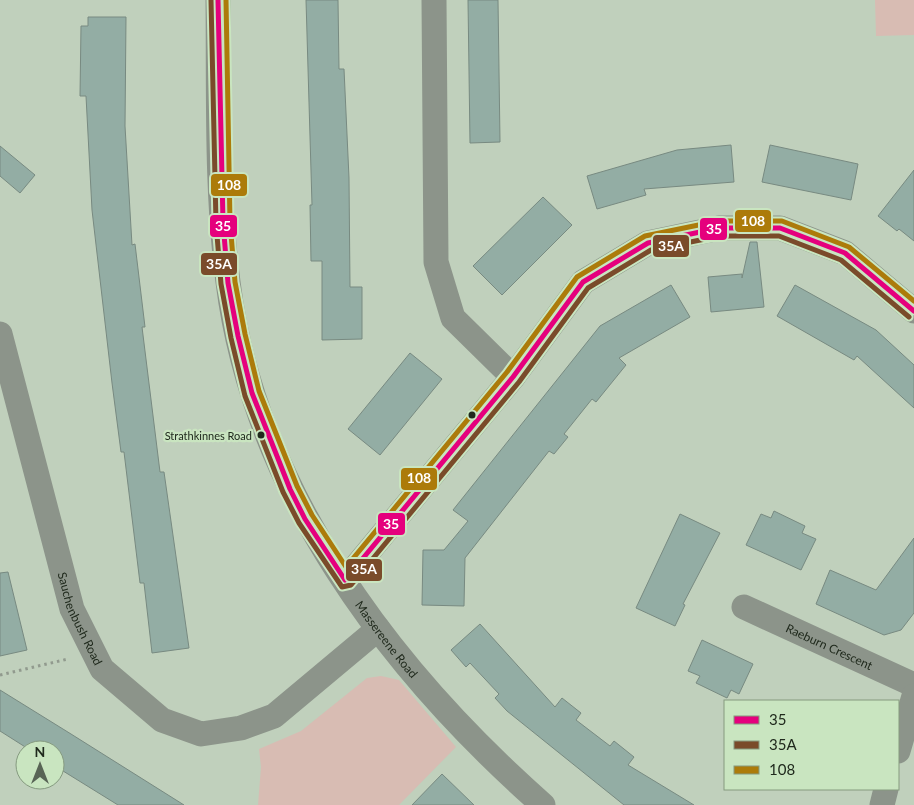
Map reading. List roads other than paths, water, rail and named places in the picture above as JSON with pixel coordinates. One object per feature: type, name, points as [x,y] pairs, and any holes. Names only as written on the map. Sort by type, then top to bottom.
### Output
[{"type":"street","name":"Massereene Road","points":[[218,0],[220,149],[228,283],[238,336],[252,392],[290,489],[305,520],[378,629],[456,724],[543,805]]},
{"type":"street","points":[[434,0],[436,262],[454,318],[513,377]]},
{"type":"street","points":[[345,580],[513,377],[583,282],[648,243],[719,228],[780,228],[845,253],[914,311]]},
{"type":"street","name":"Sauchenbush Road","points":[[0,334],[72,609],[102,668],[162,720],[201,734],[241,728],[274,716],[378,629]]},
{"type":"street","name":"Raeburn Crescent","points":[[744,607],[914,685]]},
{"type":"street","points":[[899,748],[914,696]]},
{"type":"street","points":[[882,805],[886,790]]},
{"type":"place","name":"Strathkinnes Road","points":[[261,435]]}]
